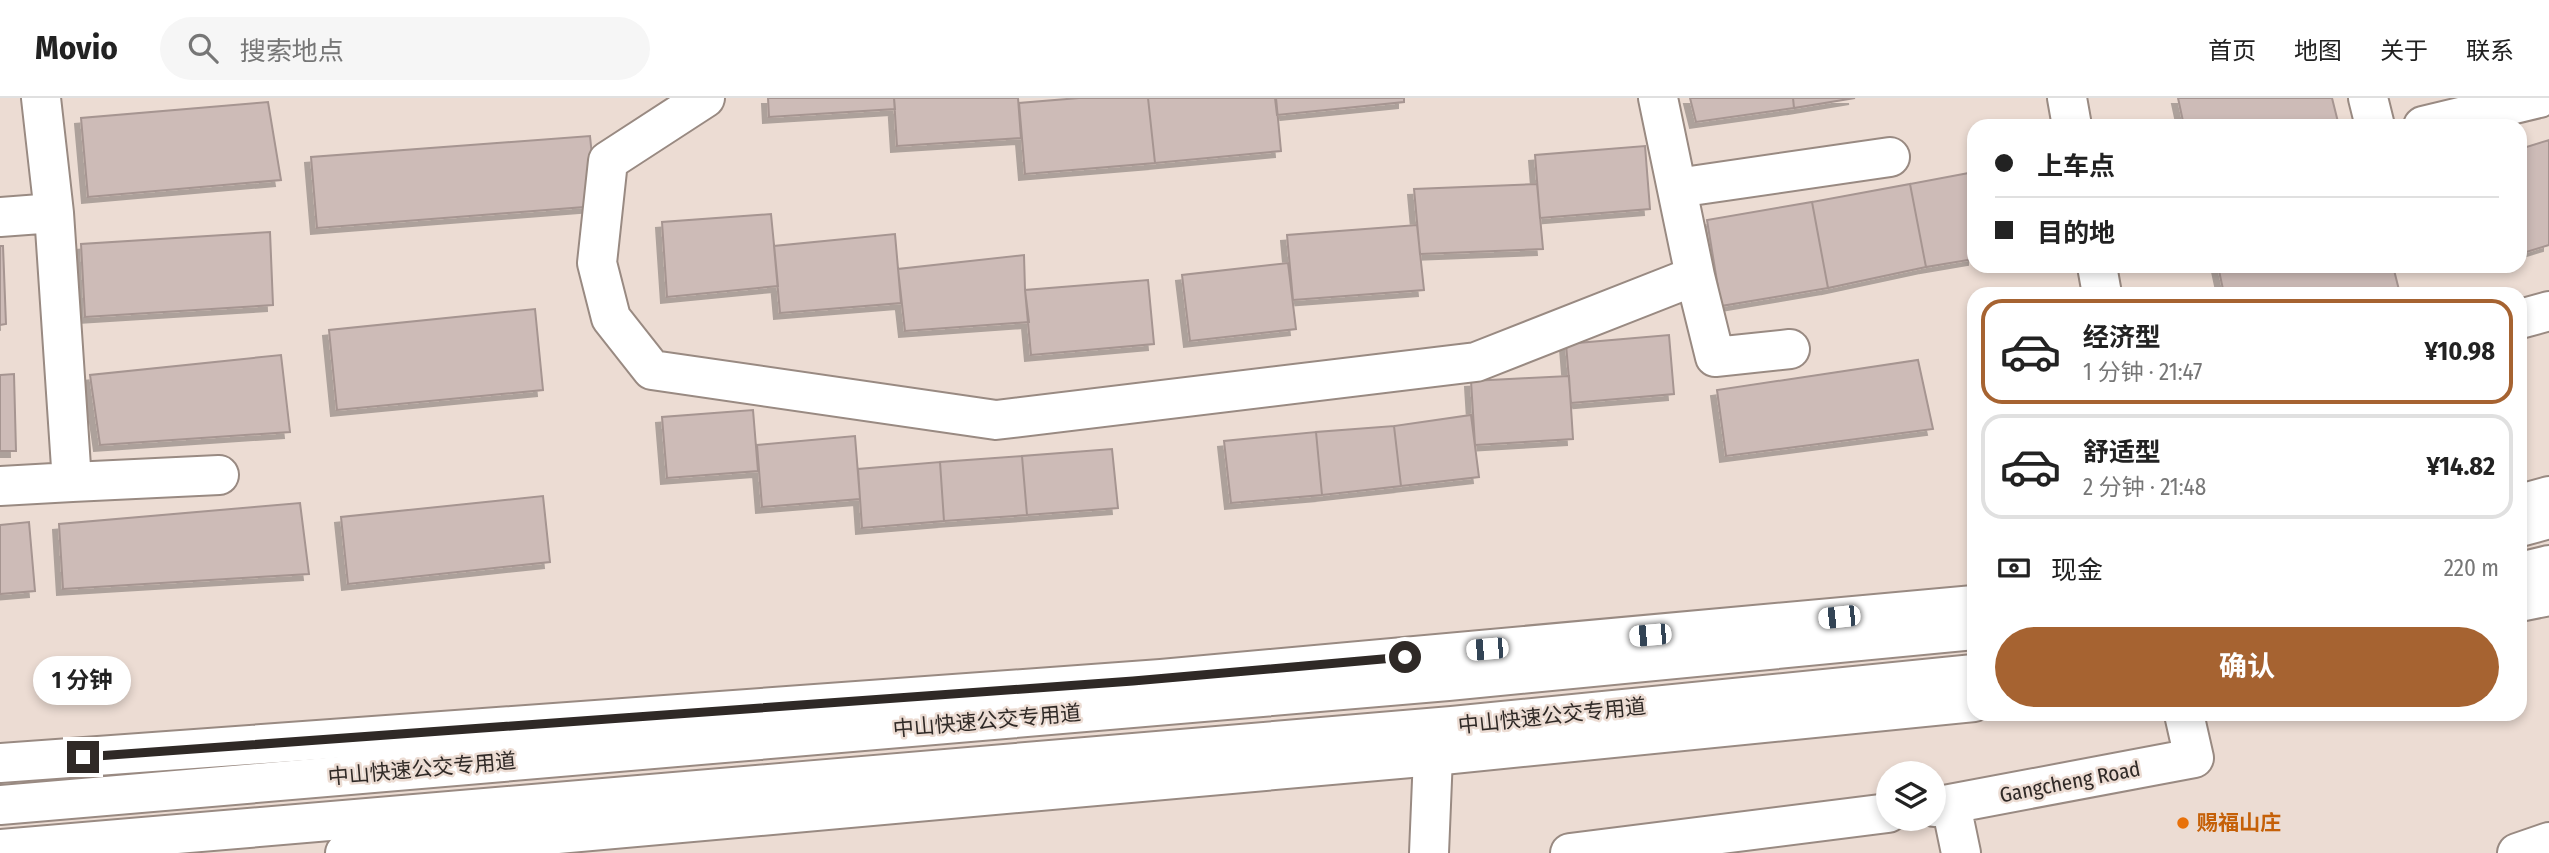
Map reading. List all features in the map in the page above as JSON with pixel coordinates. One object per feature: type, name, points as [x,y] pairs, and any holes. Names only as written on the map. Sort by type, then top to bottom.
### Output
[{"type":"street","points":[[41,98],[54,214],[72,482]]},
{"type":"street","points":[[705,98],[608,162],[597,263],[611,318],[652,370],[996,420],[1476,362],[1695,276]]},
{"type":"street","points":[[1658,98],[1714,357],[1790,349]]},
{"type":"street","points":[[2067,98],[2071,119]]},
{"type":"street","points":[[2368,98],[2373,119]]},
{"type":"street","points":[[2452,119],[2539,98]]},
{"type":"street","points":[[1677,188],[1890,156]]},
{"type":"street","points":[[0,217],[54,214]]},
{"type":"street","points":[[2527,317],[2549,311]]},
{"type":"street","points":[[0,486],[219,475]]},
{"type":"street","points":[[2527,503],[2549,496]]},
{"type":"street","points":[[2527,525],[2549,519]]},
{"type":"street","points":[[2527,570],[2549,565]]},
{"type":"street","points":[[2527,601],[2549,596]]},
{"type":"street","points":[[0,763],[1161,679],[1967,606]]},
{"type":"street","name":"中山快速公交专用道","points":[[0,805],[1448,681],[1967,631]]},
{"type":"street","name":"中山快速公交专用道","points":[[0,849],[1452,726],[1967,675]]},
{"type":"street","points":[[345,853],[580,843],[1967,703]]},
{"type":"street","name":"Gangcheng Road","points":[[1946,805],[2194,758],[2186,721]]},
{"type":"street","points":[[1429,853],[1433,756]]},
{"type":"street","points":[[1570,853],[1876,815]]},
{"type":"street","name":"Gangcheng Road","points":[[1946,816],[1961,853]]},
{"type":"street","points":[[2517,853],[2549,842]]},
{"type":"building","points":[[768,98],[894,98],[895,109],[769,117]]},
{"type":"building","points":[[894,98],[1018,98],[1021,138],[897,146]]},
{"type":"building","points":[[1079,98],[1148,98],[1155,163],[1025,174],[1019,103]]},
{"type":"building","points":[[1148,98],[1276,98],[1281,151],[1155,163]]},
{"type":"building","points":[[1275,98],[1404,98],[1404,102],[1277,115]]},
{"type":"building","points":[[1690,98],[1793,98],[1794,108],[1696,122]]},
{"type":"building","points":[[1793,98],[1855,98],[1794,108]]},
{"type":"building","points":[[2178,98],[2332,98],[2337,119],[2182,119]]},
{"type":"building","points":[[268,102],[281,180],[88,197],[81,118]]},
{"type":"building","points":[[590,136],[597,206],[317,228],[311,157]]},
{"type":"building","points":[[2549,140],[2549,245],[2527,252],[2527,147]]},
{"type":"building","points":[[1645,146],[1650,209],[1540,218],[1535,155]]},
{"type":"building","points":[[1967,173],[1967,260],[1926,267],[1910,184]]},
{"type":"building","points":[[1537,184],[1543,249],[1420,254],[1414,189]]},
{"type":"building","points":[[1910,184],[1926,267],[1828,288],[1812,202]]},
{"type":"building","points":[[1812,202],[1828,288],[1721,306],[1707,220]]},
{"type":"building","points":[[771,214],[778,286],[667,297],[662,222]]},
{"type":"building","points":[[1417,225],[1424,290],[1293,300],[1287,235]]},
{"type":"building","points":[[270,232],[273,305],[85,317],[81,244]]},
{"type":"building","points":[[895,234],[901,303],[780,313],[774,246]]},
{"type":"building","points":[[0,246],[3,246],[6,324],[0,325]]},
{"type":"building","points":[[1024,255],[1029,322],[905,331],[898,269]]},
{"type":"building","points":[[1288,263],[1296,329],[1190,341],[1182,275]]},
{"type":"building","points":[[2220,273],[2395,273],[2398,287],[2222,287]]},
{"type":"building","points":[[1148,280],[1154,344],[1031,355],[1025,290]]},
{"type":"building","points":[[535,309],[543,390],[337,410],[329,330]]},
{"type":"building","points":[[1669,335],[1674,394],[1571,403],[1566,344]]},
{"type":"building","points":[[281,355],[290,432],[100,445],[90,375]]},
{"type":"building","points":[[1918,360],[1933,429],[1726,456],[1717,390]]},
{"type":"building","points":[[14,374],[16,451],[0,451],[0,375]]},
{"type":"building","points":[[1569,376],[1573,439],[1475,445],[1471,381]]},
{"type":"building","points":[[753,410],[758,471],[667,478],[662,417]]},
{"type":"building","points":[[1471,415],[1479,477],[1401,486],[1394,426]]},
{"type":"building","points":[[1394,426],[1401,486],[1322,495],[1316,432]]},
{"type":"building","points":[[1316,432],[1322,495],[1231,503],[1224,441]]},
{"type":"building","points":[[855,436],[860,499],[762,507],[757,445]]},
{"type":"building","points":[[1112,449],[1118,508],[1027,515],[1022,456]]},
{"type":"building","points":[[1022,456],[1027,515],[944,521],[940,462]]},
{"type":"building","points":[[940,462],[944,521],[862,528],[858,469]]},
{"type":"building","points":[[543,496],[550,562],[348,584],[341,517]]},
{"type":"building","points":[[300,503],[309,574],[63,589],[59,524]]},
{"type":"building","points":[[29,522],[35,591],[0,594],[0,525]]},
{"type":"place","name":"赐福山庄","points":[[2183,823]]},
{"type":"route","points":[[83,757],[1133,681],[1405,657]]}]
